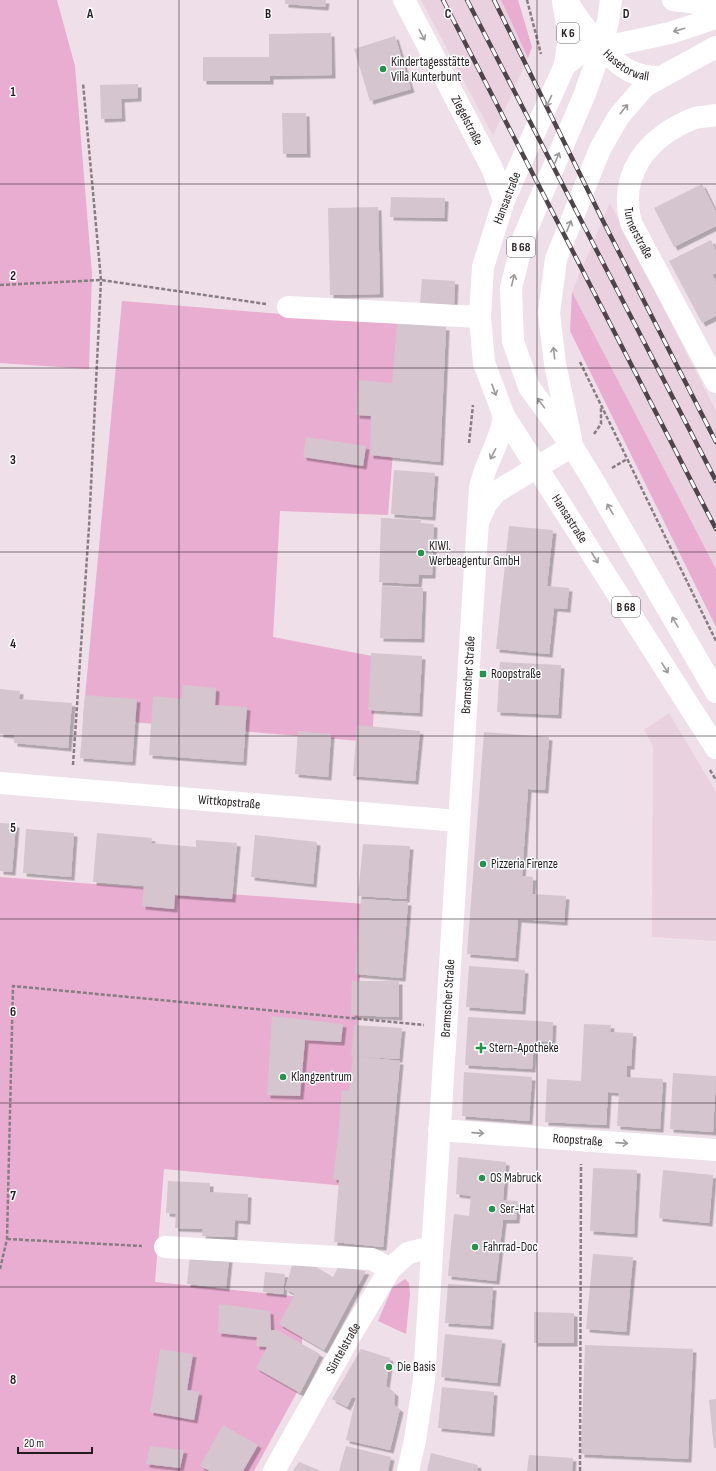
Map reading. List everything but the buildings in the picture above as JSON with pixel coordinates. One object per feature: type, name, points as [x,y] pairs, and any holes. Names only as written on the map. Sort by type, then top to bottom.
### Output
[{"type":"street","name":"Ziegelstraße","points":[[404,0],[487,158],[504,200]]},
{"type":"street","name":"K 6","points":[[562,0],[569,37],[565,65]]},
{"type":"street","name":"K 6","points":[[567,0],[574,14],[602,46]]},
{"type":"street","points":[[602,46],[611,0]]},
{"type":"street","points":[[673,0],[716,4]]},
{"type":"street","name":"Hasetorwall","points":[[602,46],[670,33],[716,18]]},
{"type":"street","name":"Hansastraße","points":[[602,46],[582,52],[565,65],[504,200],[483,267],[480,317],[484,363],[504,416],[716,748]]},
{"type":"street","name":"Hasetorwall","points":[[602,46],[616,62],[628,70],[644,76],[659,77],[716,47]]},
{"type":"street","name":"B 68","points":[[602,46],[584,96],[524,236],[511,288],[513,341],[529,387],[572,446],[716,692]]},
{"type":"street","name":"B 68","points":[[572,446],[555,364],[549,313],[556,259],[600,149],[619,116],[642,90],[659,77]]},
{"type":"street","name":"Turnerstraße","points":[[716,115],[693,119],[664,134],[649,148],[636,164],[628,186],[627,206],[631,223],[716,382]]},
{"type":"street","points":[[288,307],[480,317]]},
{"type":"street","name":"Bramscher Straße","points":[[408,1471],[415,1440],[424,1380],[477,525],[483,474],[501,434],[504,416]]},
{"type":"street","name":"Bramscher Straße","points":[[477,525],[486,504],[496,492],[572,446]]},
{"type":"street","name":"Wittkopstraße","points":[[0,782],[458,821]]},
{"type":"street","name":"Roopstraße","points":[[439,1130],[716,1150]]},
{"type":"street","points":[[165,1247],[372,1259],[390,1269]]},
{"type":"street","name":"Süntelstraße","points":[[274,1471],[350,1336],[390,1269],[408,1253],[432,1247]]},
{"type":"path","points":[[527,0],[541,52],[540,58]]},
{"type":"path","points":[[72,788],[89,527],[101,280],[83,83]]},
{"type":"path","points":[[0,285],[101,280],[288,307]]},
{"type":"path","points":[[577,355],[716,641]]},
{"type":"path","points":[[0,1269],[7,1239],[13,986],[446,1027]]},
{"type":"path","points":[[580,1471],[581,1161]]},
{"type":"path","points":[[7,1239],[165,1247]]},
{"type":"shaded area","points":[[0,0],[57,0],[75,66],[92,274],[89,369],[0,363]]},
{"type":"shaded area","points":[[421,0],[501,0],[528,58],[493,136]]},
{"type":"shaded area","points":[[501,0],[518,0],[532,47],[528,58]]},
{"type":"shaded area","points":[[610,203],[716,411],[716,569],[572,292]]},
{"type":"shaded area","points":[[572,292],[716,569],[716,627],[570,331]]},
{"type":"shaded area","points":[[122,301],[403,324],[388,515],[280,511],[273,637],[377,657],[372,742],[83,718]]},
{"type":"shaded area","points":[[669,713],[716,792],[716,941],[652,937],[653,746],[644,730]]},
{"type":"shaded area","points":[[0,877],[365,904],[346,1186],[164,1169],[155,1282],[302,1297],[302,1383],[254,1471],[0,1471]]},
{"type":"shaded area","points":[[405,1279],[409,1283],[410,1294],[406,1334],[378,1321],[392,1288]]},
{"type":"railway","points":[[443,0],[716,529]]},
{"type":"railway","points":[[467,0],[716,481]]},
{"type":"railway","points":[[494,0],[603,221],[716,442]]},
{"type":"place","name":"Kindertagesstätte Villa Kunterbunt","points":[[383,69]]},
{"type":"place","name":"KIWI. Werbeagentur GmbH","points":[[421,553]]},
{"type":"place","name":"Roopstraße","points":[[483,674]]},
{"type":"place","name":"Pizzeria Firenze","points":[[483,864]]},
{"type":"place","name":"Stern-Apotheke","points":[[481,1048]]},
{"type":"place","name":"Klangzentrum","points":[[283,1077]]},
{"type":"place","name":"OS Mabruck","points":[[482,1178]]},
{"type":"place","name":"Ser-Hat","points":[[492,1209]]},
{"type":"place","name":"Fahrrad-Doc","points":[[475,1247]]},
{"type":"place","name":"Die Basis","points":[[389,1367]]}]
